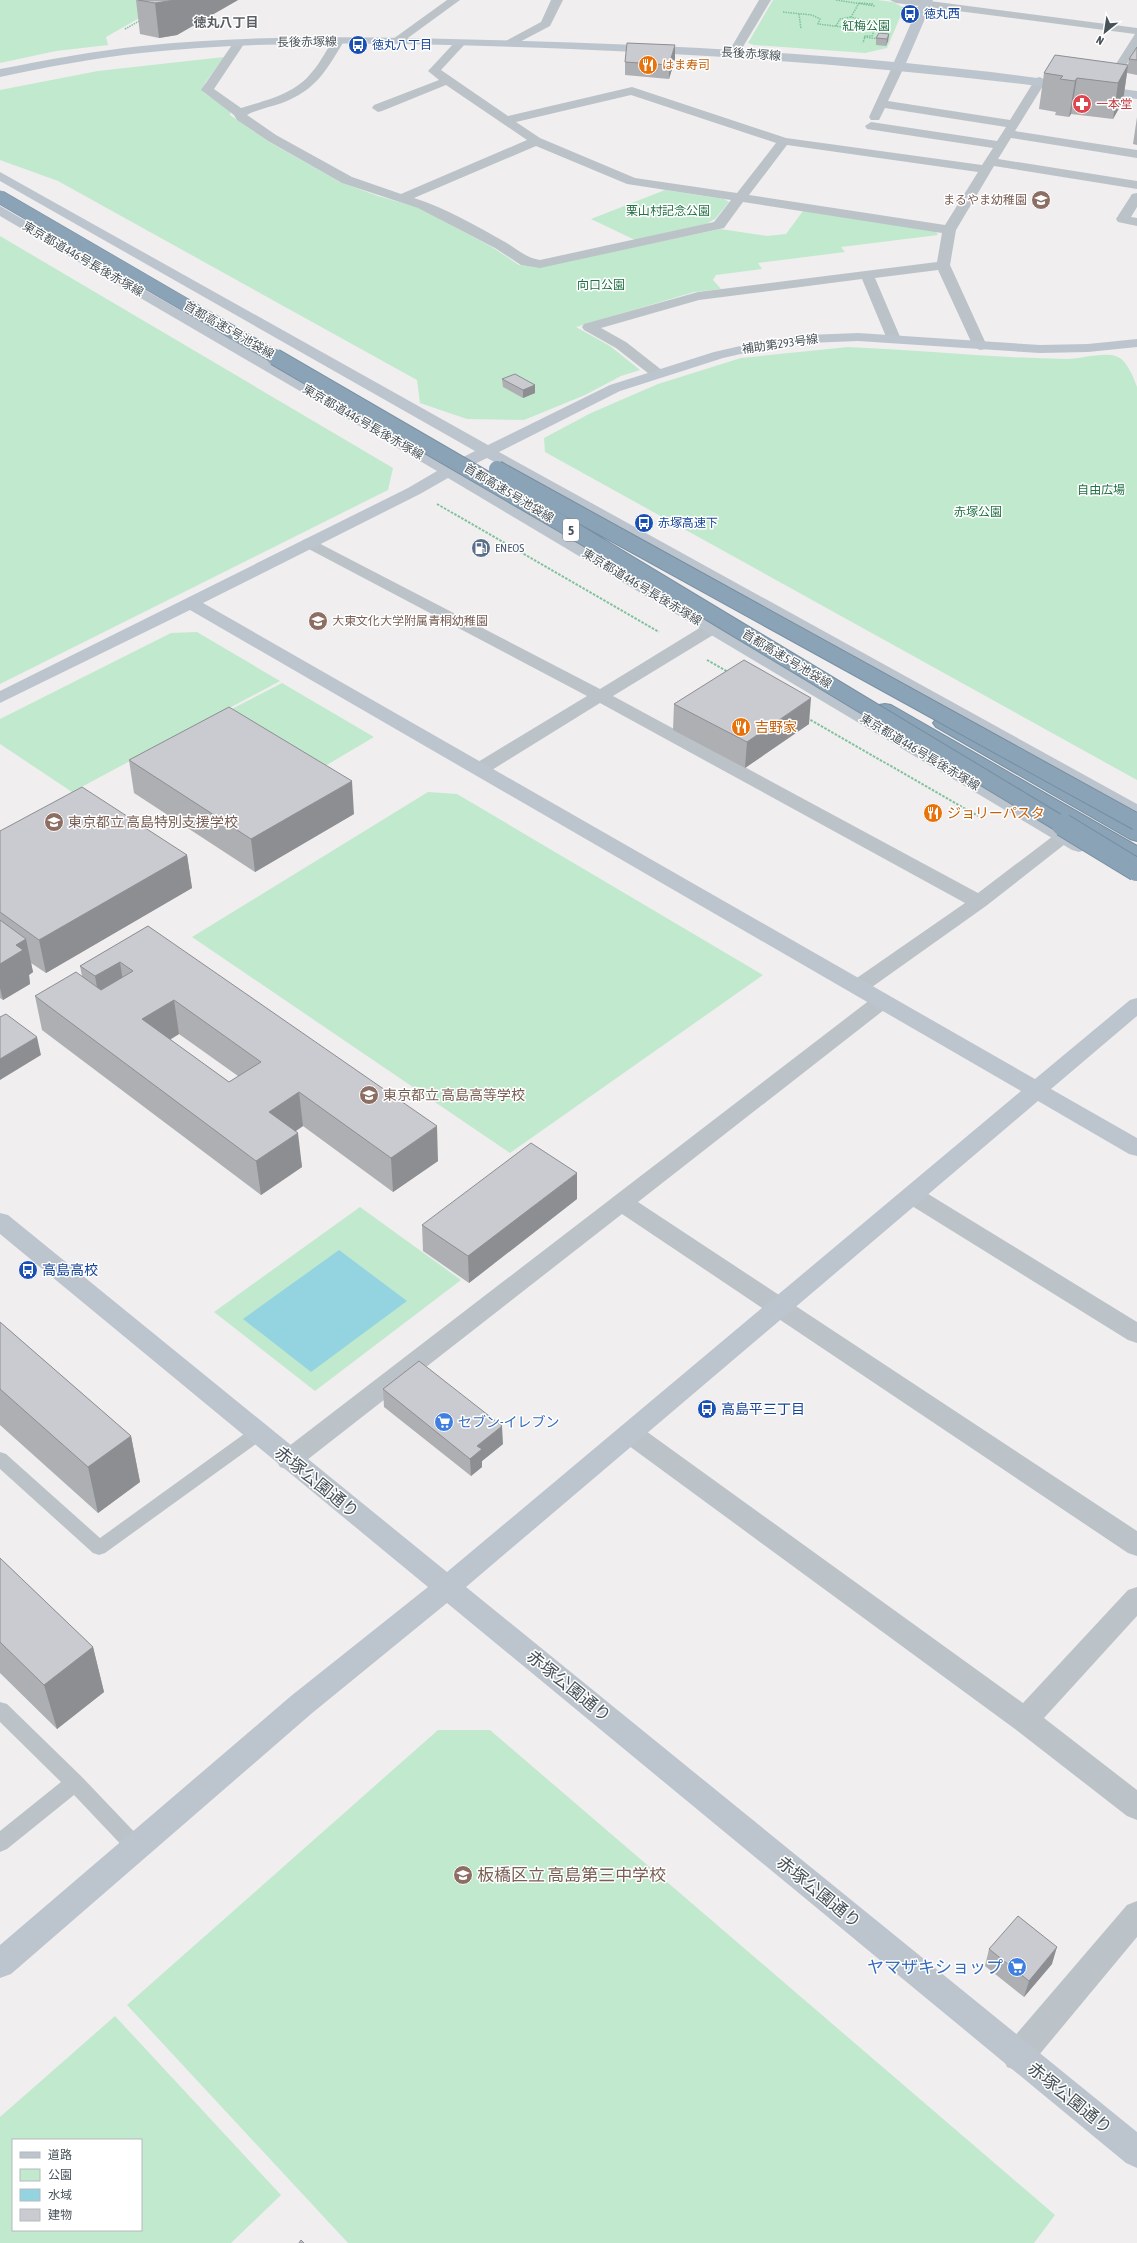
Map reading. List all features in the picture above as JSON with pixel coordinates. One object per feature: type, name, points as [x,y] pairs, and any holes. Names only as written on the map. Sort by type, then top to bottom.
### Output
[{"type":"highway","name":"首都高速5号池袋線","points":[[0,186],[579,514],[1137,822]]},
{"type":"highway","name":"首都高速5号池袋線","points":[[0,197],[560,523],[1137,870]]},
{"type":"highway","points":[[579,514],[1137,835]]},
{"type":"highway","points":[[560,523],[1137,854]]},
{"type":"main road","points":[[899,65],[926,2]]},
{"type":"main road","name":"長後赤塚線","points":[[0,80],[90,65],[238,44],[397,41],[734,53],[899,65],[1137,95]]},
{"type":"main road","name":"長後赤塚線","points":[[0,73],[116,53],[188,46],[219,46]]},
{"type":"main road","points":[[0,176],[488,452],[1137,812]]},
{"type":"main road","name":"東京都道446号長後赤塚線","points":[[0,210],[448,471],[1137,880]]},
{"type":"main road","name":"補助第293号線","points":[[0,698],[414,490],[448,471],[593,398],[658,374],[740,350],[783,342],[832,338],[894,339],[1040,350],[1088,348],[1137,343]]},
{"type":"main road","points":[[189,602],[1137,1148]]},
{"type":"main road","points":[[0,1964],[301,1705],[448,1587],[1037,1091],[1137,1004]]},
{"type":"main road","name":"赤塚公園通り","points":[[0,1222],[257,1434],[448,1587],[1018,2056],[1137,2152]]},
{"type":"street","points":[[397,41],[454,0]]},
{"type":"street","points":[[508,44],[546,24],[557,0]]},
{"type":"street","points":[[734,53],[765,0]]},
{"type":"street","points":[[896,0],[926,2],[1137,31]]},
{"type":"street","points":[[1105,90],[1137,37]]},
{"type":"street","points":[[240,113],[292,94],[308,84],[319,71],[338,41]]},
{"type":"street","points":[[460,43],[434,71],[536,141],[632,181],[949,230]]},
{"type":"street","points":[[238,44],[207,90],[240,113],[241,117],[272,138],[347,180],[430,208],[500,245],[526,262],[540,264],[719,224],[741,198],[784,141]]},
{"type":"street","points":[[859,152],[899,65]]},
{"type":"street","points":[[378,108],[448,80]]},
{"type":"street","points":[[980,346],[943,265],[949,230],[987,165],[1040,82]]},
{"type":"street","points":[[506,120],[632,91],[784,141],[859,152],[987,165],[1137,185]]},
{"type":"street","points":[[881,104],[1137,154]]},
{"type":"street","points":[[871,126],[1000,145]]},
{"type":"street","points":[[402,198],[536,141]]},
{"type":"street","points":[[1137,197],[1123,219],[1137,222]]},
{"type":"street","points":[[658,374],[621,345],[589,327],[698,296],[943,265]]},
{"type":"street","points":[[867,275],[894,339]]},
{"type":"street","points":[[309,542],[600,696],[979,902]]},
{"type":"street","points":[[480,769],[712,628]]},
{"type":"street","points":[[858,987],[979,902],[1064,837]]},
{"type":"street","points":[[289,1460],[882,1001]]},
{"type":"street","points":[[912,1195],[1137,1334]]},
{"type":"street","points":[[622,1203],[1137,1545]]},
{"type":"street","points":[[630,1433],[1025,1720],[1137,1807]]},
{"type":"street","points":[[1025,1720],[1137,1598]]},
{"type":"street","points":[[1018,2056],[1137,1916]]},
{"type":"lane","points":[[789,707],[816,690]]},
{"type":"lane","points":[[0,1459],[99,1548],[257,1434]]},
{"type":"lane","points":[[0,1710],[136,1847]]},
{"type":"lane","points":[[0,1843],[74,1783]]},
{"type":"path","points":[[836,0],[859,4],[852,17]]},
{"type":"path","points":[[778,12],[812,15],[820,19],[818,24],[874,30]]},
{"type":"path","points":[[799,14],[801,29]]},
{"type":"path","points":[[836,26],[840,19],[852,17],[877,24],[872,36],[865,37],[884,39]]},
{"type":"path","points":[[132,25],[145,18]]},
{"type":"path","points":[[414,490],[729,673]]},
{"type":"path","points":[[789,707],[981,818]]},
{"type":"green space","points":[[0,0],[171,0],[106,37],[108,45],[56,51],[0,63]]},
{"type":"green space","name":"紅梅公園","points":[[773,0],[877,0],[893,2],[904,8],[887,48],[865,53],[754,45],[748,43]]},
{"type":"green space","name":"向口公園","points":[[224,57],[205,83],[203,92],[231,111],[230,115],[269,142],[340,182],[378,196],[417,207],[492,247],[519,265],[540,267],[720,229],[767,236],[786,234],[803,211],[936,231],[938,235],[841,247],[845,252],[758,263],[762,269],[716,275],[713,280],[721,289],[694,292],[576,327],[610,346],[640,370],[621,376],[585,395],[524,420],[467,419],[420,403],[417,380],[58,181],[0,160],[0,90],[98,71]]},
{"type":"green space","name":"栗山村記念公園","points":[[665,190],[724,199],[729,202],[715,219],[706,224],[635,240],[591,219]]},
{"type":"green space","points":[[0,236],[393,468],[388,490],[0,684]]},
{"type":"green space","name":"赤塚公園","points":[[848,347],[985,356],[1067,359],[1113,355],[1121,359],[1127,366],[1137,387],[1137,780],[545,452],[544,438],[591,413],[658,384],[741,358]]},
{"type":"green space","points":[[197,632],[280,681],[72,792],[0,744],[0,719],[171,633]]},
{"type":"green space","points":[[282,683],[374,737],[315,772],[222,714]]},
{"type":"green space","points":[[428,792],[457,794],[763,975],[510,1153],[192,937]]},
{"type":"green space","points":[[360,1207],[461,1280],[315,1391],[214,1312]]},
{"type":"green space","name":"板橋区立 高島第三中学校","points":[[438,1730],[490,1730],[1055,2215],[1034,2243],[348,2243],[127,2005]]},
{"type":"green space","points":[[115,2016],[281,2195],[231,2243],[0,2243],[0,2117]]},
{"type":"water","points":[[339,1250],[407,1301],[311,1372],[243,1319]]},
{"type":"building","points":[[138,0],[175,0],[155,3]]},
{"type":"building","points":[[879,33],[889,34],[887,39],[876,38]]},
{"type":"building","points":[[627,43],[675,45],[669,65],[625,62]]},
{"type":"building","points":[[1137,47],[1137,60],[1129,59]]},
{"type":"building","points":[[1055,55],[1128,65],[1118,83],[1077,78],[1075,81],[1060,79],[1063,76],[1044,73]]},
{"type":"building","points":[[515,374],[535,385],[523,390],[502,379]]},
{"type":"building","points":[[744,660],[811,698],[747,742],[674,704]]},
{"type":"building","points":[[229,707],[352,781],[251,839],[129,760]]},
{"type":"building","points":[[82,787],[187,855],[39,940],[0,912],[0,831]]},
{"type":"building","points":[[0,920],[26,939],[16,945],[23,950],[0,964]]},
{"type":"building","points":[[148,926],[437,1126],[391,1158],[299,1092],[269,1112],[298,1133],[256,1161],[35,996],[76,972],[101,990],[133,971],[120,962],[95,976],[80,966]],"holes":[[[174,1000],[261,1062],[229,1082],[142,1019]]]},
{"type":"building","points":[[6,1014],[37,1037],[0,1059],[0,1017]]},
{"type":"building","points":[[531,1143],[577,1173],[468,1256],[422,1225]]},
{"type":"building","points":[[0,1322],[131,1436],[88,1467],[0,1389]]},
{"type":"building","points":[[419,1361],[502,1426],[477,1446],[482,1449],[470,1459],[383,1389]]},
{"type":"building","points":[[0,1558],[93,1647],[44,1685],[0,1642]]},
{"type":"building","points":[[1018,1916],[1057,1947],[1029,1981],[989,1949]]},
{"type":"place","name":"徳丸西","points":[[910,14]]},
{"type":"place","name":"徳丸八丁目","points":[[358,45]]},
{"type":"place","name":"はま寿司","points":[[648,65]]},
{"type":"place","name":"一本堂","points":[[1082,104]]},
{"type":"place","name":"まるやま幼稚園","points":[[1041,200]]},
{"type":"place","name":"赤塚高速下","points":[[644,523]]},
{"type":"place","name":"ENEOS","points":[[481,548]]},
{"type":"place","name":"大東文化大学附属青桐幼稚園","points":[[318,621]]},
{"type":"place","name":"吉野家","points":[[741,727]]},
{"type":"place","name":"ジョリーパスタ","points":[[933,813]]},
{"type":"place","name":"東京都立 高島特別支援学校","points":[[54,822]]},
{"type":"place","name":"東京都立 高島高等学校","points":[[369,1095]]},
{"type":"place","name":"高島高校","points":[[28,1270]]},
{"type":"place","name":"高島平三丁目","points":[[707,1409]]},
{"type":"place","name":"セブン-イレブン","points":[[444,1422]]},
{"type":"place","name":"板橋区立 高島第三中学校","points":[[463,1875]]},
{"type":"place","name":"ヤマザキショップ","points":[[1017,1967]]},
{"type":"district","name":"徳丸八丁目","points":[[226,22]]},
{"type":"park label","name":"自由広場","points":[[1101,490]]}]
